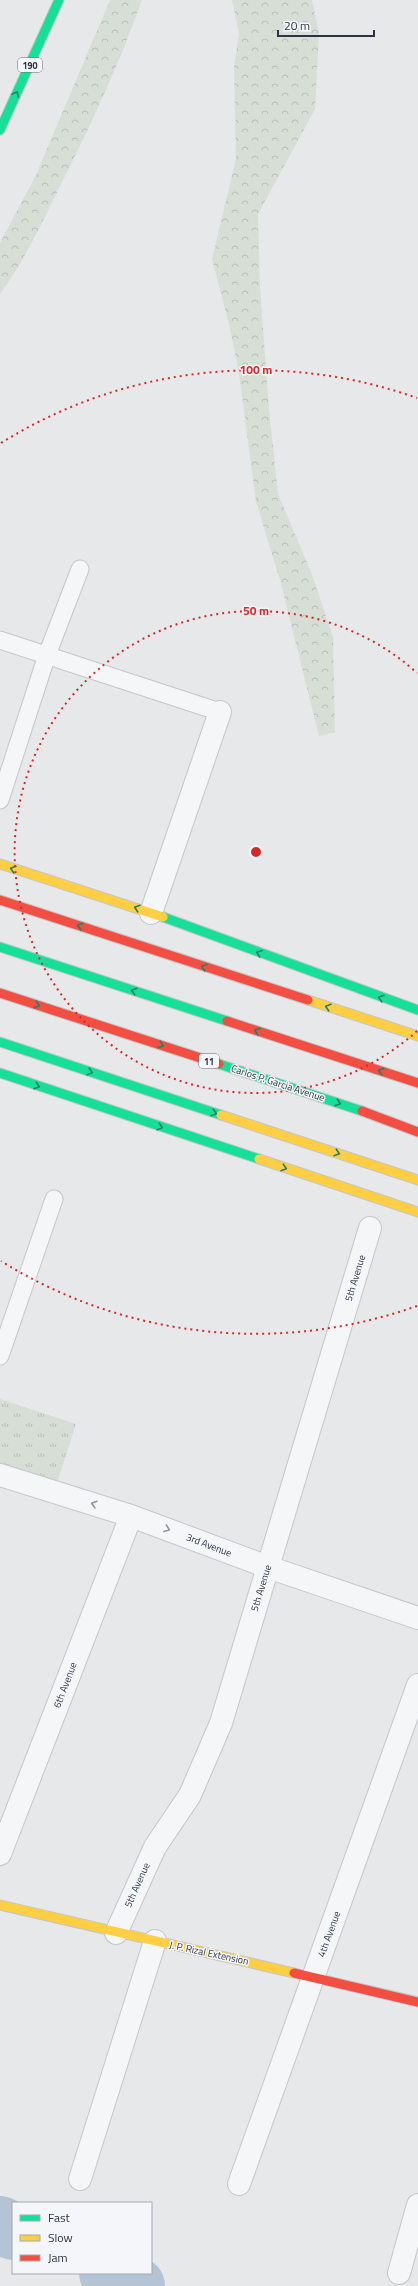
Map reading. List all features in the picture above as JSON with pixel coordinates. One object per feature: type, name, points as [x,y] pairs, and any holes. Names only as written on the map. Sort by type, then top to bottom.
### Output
[{"type":"main road","name":"190","points":[[0,130],[59,0]]},
{"type":"main road","points":[[0,864],[151,913],[418,1010]]},
{"type":"main road","points":[[0,900],[418,1036]]},
{"type":"main road","points":[[0,947],[418,1083]]},
{"type":"main road","name":"Carlos P. Garcia Avenue","points":[[0,993],[362,1111],[418,1132]]},
{"type":"main road","points":[[0,1042],[418,1180]]},
{"type":"main road","points":[[0,1073],[418,1212]]},
{"type":"main road","name":"J. P. Rizal Extension","points":[[0,1905],[418,2002]]},
{"type":"street","points":[[151,913],[220,712]]},
{"type":"street","name":"5th Avenue","points":[[116,1933],[155,1847],[190,1795],[221,1723],[370,1228]]},
{"type":"street","name":"3rd Avenue","points":[[0,1475],[131,1516],[268,1567],[418,1618]]},
{"type":"street","name":"6th Avenue","points":[[0,1854],[131,1516]]},
{"type":"street","name":"4th Avenue","points":[[239,2184],[418,1685]]},
{"type":"street","points":[[80,2178],[154,1941]]},
{"type":"street","points":[[399,2273],[418,2205]]},
{"type":"lane","points":[[0,800],[47,655],[80,569]]},
{"type":"lane","points":[[0,640],[220,712]]},
{"type":"lane","points":[[0,1356],[54,1199]]},
{"type":"green space","points":[[110,0],[142,0],[104,96],[82,142],[32,242],[17,269],[0,294],[0,243],[36,175]]},
{"type":"green space","points":[[232,0],[312,0],[319,33],[315,109],[258,214],[260,287],[269,410],[278,494],[311,572],[333,637],[335,732],[319,736],[280,580],[256,502],[239,373],[229,324],[212,259],[236,159],[234,67],[239,34]]},
{"type":"green space","points":[[0,1399],[76,1424],[56,1486],[0,1468]]},
{"type":"waterway","points":[[0,2225],[12,2231]]},
{"type":"waterway","points":[[110,2274],[136,2286]]},
{"type":"traffic: fast","points":[[0,130],[59,0]]},
{"type":"traffic: fast","points":[[163,917],[418,1010]]},
{"type":"traffic: fast","points":[[0,947],[227,1021]]},
{"type":"traffic: fast","points":[[0,1042],[221,1115]]},
{"type":"traffic: fast","points":[[219,1064],[362,1111]]},
{"type":"traffic: fast","points":[[0,1073],[259,1159]]},
{"type":"traffic: slow","points":[[0,864],[163,917]]},
{"type":"traffic: slow","points":[[308,1000],[418,1036]]},
{"type":"traffic: slow","points":[[221,1115],[418,1180]]},
{"type":"traffic: slow","points":[[259,1159],[418,1212]]},
{"type":"traffic: slow","points":[[0,1905],[294,1973]]},
{"type":"traffic: jam","points":[[0,900],[308,1000]]},
{"type":"traffic: jam","points":[[0,993],[219,1064]]},
{"type":"traffic: jam","points":[[227,1021],[418,1083]]},
{"type":"traffic: jam","points":[[362,1111],[418,1132]]},
{"type":"traffic: jam","points":[[294,1973],[418,2002]]}]
